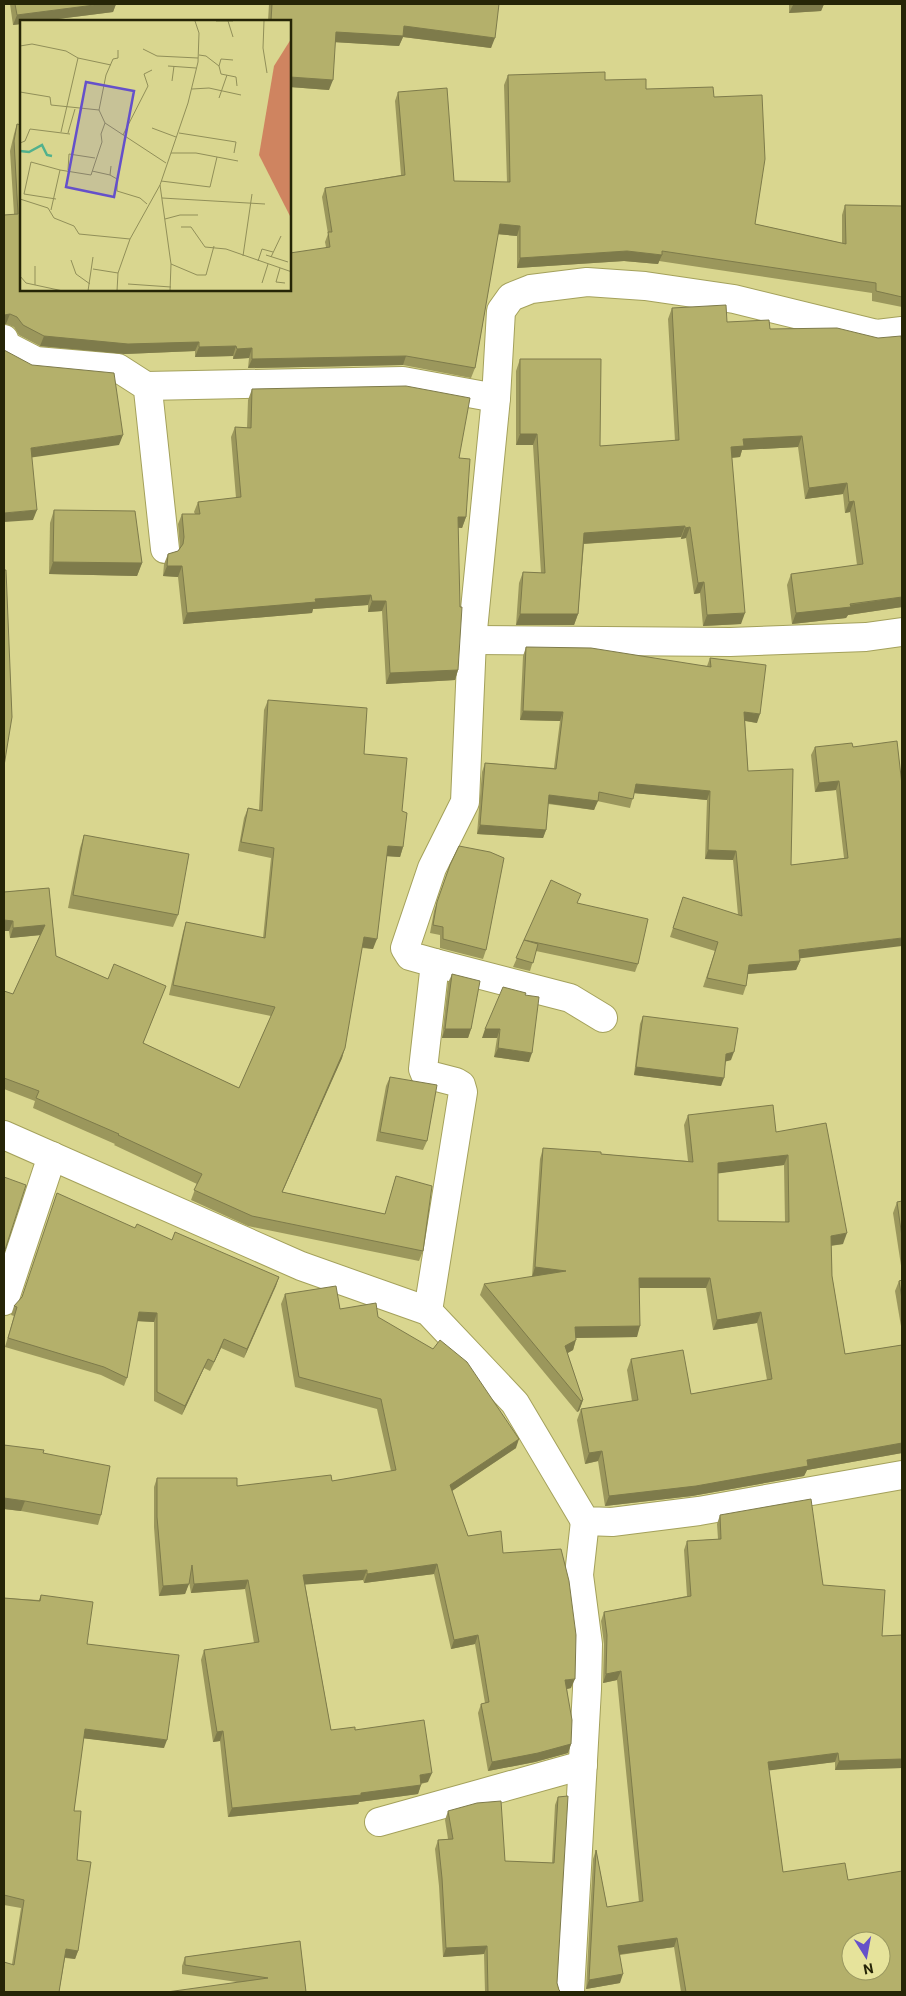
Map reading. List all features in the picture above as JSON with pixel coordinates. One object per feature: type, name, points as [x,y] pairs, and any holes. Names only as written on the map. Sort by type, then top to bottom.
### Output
[{"type":"street","points":[[603,1018],[570,998],[410,956],[405,948],[432,868],[465,802],[472,640],[496,398],[501,311],[511,297],[531,290],[586,282],[645,286],[734,299],[877,334],[902,331]]},
{"type":"street","points":[[4,339],[7,346],[36,361],[118,368],[146,386],[403,381],[496,398]]},
{"type":"street","points":[[146,386],[148,390],[164,549]]},
{"type":"street","points":[[472,640],[730,642],[866,637],[902,632]]},
{"type":"street","points":[[428,1311],[463,1092],[461,1085],[456,1082],[425,1074],[423,1069],[435,962]]},
{"type":"street","points":[[4,1135],[301,1266],[428,1311],[515,1403],[584,1521],[579,1575],[588,1644],[588,1689],[570,1992]]},
{"type":"street","points":[[4,1301],[52,1156]]},
{"type":"street","points":[[584,1521],[612,1522],[699,1512],[902,1475]]},
{"type":"street","points":[[379,1822],[583,1765]]},
{"type":"building","points":[[15,4],[102,4],[17,15]]},
{"type":"building","points":[[272,4],[499,4],[495,38],[404,26],[403,36],[336,32],[333,80],[291,77],[291,20],[271,20]]},
{"type":"building","points":[[605,72],[605,80],[646,79],[646,89],[713,87],[714,97],[762,95],[765,159],[755,224],[846,244],[845,205],[902,206],[902,297],[876,291],[876,283],[662,251],[662,255],[627,251],[520,258],[520,226],[500,224],[475,368],[406,356],[252,359],[252,348],[237,349],[236,346],[199,347],[199,342],[128,344],[44,336],[23,325],[17,317],[10,314],[4,315],[4,215],[18,214],[14,141],[17,124],[20,125],[20,291],[291,291],[291,253],[330,247],[328,232],[332,232],[325,188],[405,175],[398,92],[447,88],[454,181],[510,182],[508,75]]},
{"type":"building","points":[[726,305],[727,322],[769,320],[770,329],[837,328],[878,338],[901,336],[902,597],[850,604],[851,607],[796,613],[791,574],[863,564],[854,501],[849,502],[847,483],[809,488],[802,436],[743,439],[744,446],[731,447],[745,613],[707,615],[704,582],[698,583],[690,527],[685,528],[685,526],[584,533],[578,614],[520,614],[523,572],[545,573],[537,434],[520,434],[520,359],[601,359],[600,446],[679,440],[672,308]]},
{"type":"building","points":[[4,350],[32,365],[114,373],[123,435],[31,448],[37,510],[4,513]]},
{"type":"building","points":[[406,386],[470,398],[459,458],[470,459],[466,517],[458,517],[460,607],[462,607],[458,670],[390,673],[386,601],[372,601],[371,595],[315,599],[316,602],[187,613],[182,566],[167,566],[168,554],[178,551],[183,544],[182,514],[200,514],[198,502],[241,497],[235,427],[251,428],[252,389]]},
{"type":"building","points":[[54,510],[135,511],[142,563],[53,562]]},
{"type":"building","points":[[4,570],[6,570],[12,717],[4,766]]},
{"type":"building","points":[[526,647],[591,648],[711,667],[710,658],[766,665],[760,714],[744,712],[748,771],[793,769],[791,865],[848,858],[839,781],[819,783],[815,747],[852,743],[853,747],[897,741],[902,785],[902,938],[799,950],[800,961],[749,965],[746,986],[707,978],[718,942],[673,928],[683,897],[742,916],[736,851],[708,850],[710,791],[636,784],[633,799],[599,792],[598,801],[549,795],[546,830],[480,825],[485,763],[556,769],[563,712],[523,711]]},
{"type":"building","points":[[268,700],[367,708],[364,754],[407,758],[402,811],[407,813],[403,847],[388,846],[377,939],[364,937],[345,1048],[282,1192],[385,1214],[396,1176],[432,1186],[423,1251],[252,1216],[194,1190],[202,1174],[119,1134],[36,1098],[39,1091],[4,1078],[4,991],[13,994],[45,925],[13,928],[13,921],[4,920],[4,892],[49,888],[56,956],[108,979],[114,964],[166,986],[143,1043],[239,1088],[275,1007],[173,985],[186,922],[265,938],[274,848],[241,842],[248,808],[262,811]]},
{"type":"building","points":[[84,835],[189,854],[178,915],[73,895]]},
{"type":"building","points":[[459,846],[490,852],[504,858],[486,950],[443,939],[443,927],[433,925],[437,902]]},
{"type":"building","points":[[551,880],[581,894],[577,903],[648,919],[638,964],[524,940]]},
{"type":"building","points":[[524,940],[538,944],[533,963],[516,958]]},
{"type":"building","points":[[452,974],[480,981],[471,1029],[445,1029]]},
{"type":"building","points":[[503,987],[526,993],[525,995],[539,997],[532,1053],[498,1048],[500,1029],[485,1029]]},
{"type":"building","points":[[643,1016],[738,1028],[734,1052],[726,1054],[724,1078],[636,1067]]},
{"type":"building","points":[[390,1077],[437,1085],[427,1141],[380,1132]]},
{"type":"building","points":[[773,1105],[776,1132],[826,1123],[847,1233],[831,1236],[832,1276],[845,1354],[902,1345],[902,1443],[807,1460],[808,1466],[696,1486],[609,1496],[602,1451],[589,1453],[581,1409],[638,1400],[631,1359],[683,1350],[691,1394],[772,1379],[761,1312],[717,1320],[710,1278],[639,1278],[640,1326],[575,1327],[576,1340],[565,1346],[583,1400],[581,1401],[484,1284],[566,1271],[535,1267],[543,1148],[693,1162],[688,1115]],"holes":[[[788,1155],[789,1222],[718,1221],[718,1163]]]},
{"type":"building","points":[[4,1177],[26,1185],[4,1253]]},
{"type":"building","points":[[57,1193],[135,1228],[137,1224],[172,1240],[175,1232],[279,1277],[247,1349],[224,1339],[214,1362],[208,1359],[185,1406],[157,1392],[157,1313],[139,1312],[127,1378],[104,1367],[8,1338],[17,1307],[14,1306],[22,1297]]},
{"type":"building","points":[[902,1201],[902,1237],[897,1202]]},
{"type":"building","points":[[902,1280],[902,1299],[899,1281]]},
{"type":"building","points":[[336,1286],[340,1309],[376,1303],[378,1317],[433,1349],[440,1340],[467,1362],[519,1439],[450,1485],[468,1536],[501,1531],[503,1553],[561,1549],[569,1581],[576,1635],[575,1679],[565,1680],[572,1720],[571,1744],[492,1762],[481,1704],[489,1702],[478,1635],[454,1640],[437,1564],[367,1574],[367,1570],[303,1575],[331,1730],[355,1727],[355,1730],[424,1720],[432,1773],[420,1775],[421,1785],[361,1793],[361,1795],[232,1808],[223,1731],[217,1732],[204,1650],[259,1642],[248,1580],[194,1584],[192,1565],[189,1584],[163,1586],[157,1517],[157,1478],[237,1478],[237,1486],[331,1475],[332,1481],[396,1470],[381,1399],[299,1377],[285,1294]]},
{"type":"building","points":[[4,1445],[44,1450],[43,1453],[110,1466],[101,1515],[4,1498]]},
{"type":"building","points":[[811,1499],[823,1585],[885,1590],[882,1636],[902,1635],[902,1759],[839,1761],[838,1753],[768,1762],[783,1872],[845,1863],[848,1880],[902,1871],[902,1992],[686,1992],[677,1938],[618,1946],[623,1974],[589,1980],[596,1850],[607,1907],[643,1901],[621,1671],[606,1674],[607,1635],[604,1612],[691,1596],[687,1541],[721,1539],[720,1515]]},
{"type":"building","points":[[41,1595],[93,1602],[87,1644],[179,1655],[167,1740],[85,1729],[74,1811],[81,1811],[77,1860],[91,1862],[78,1951],[66,1949],[59,1992],[4,1992],[4,1962],[14,1965],[24,1900],[4,1895],[4,1598],[40,1601]]},
{"type":"building","points":[[568,1796],[557,1983],[561,1992],[488,1992],[487,1946],[446,1948],[438,1840],[453,1839],[448,1811],[477,1803],[501,1801],[505,1861],[554,1863],[558,1797]]},
{"type":"building","points":[[300,1941],[306,1992],[167,1992],[268,1978],[185,1965],[185,1957]]}]
